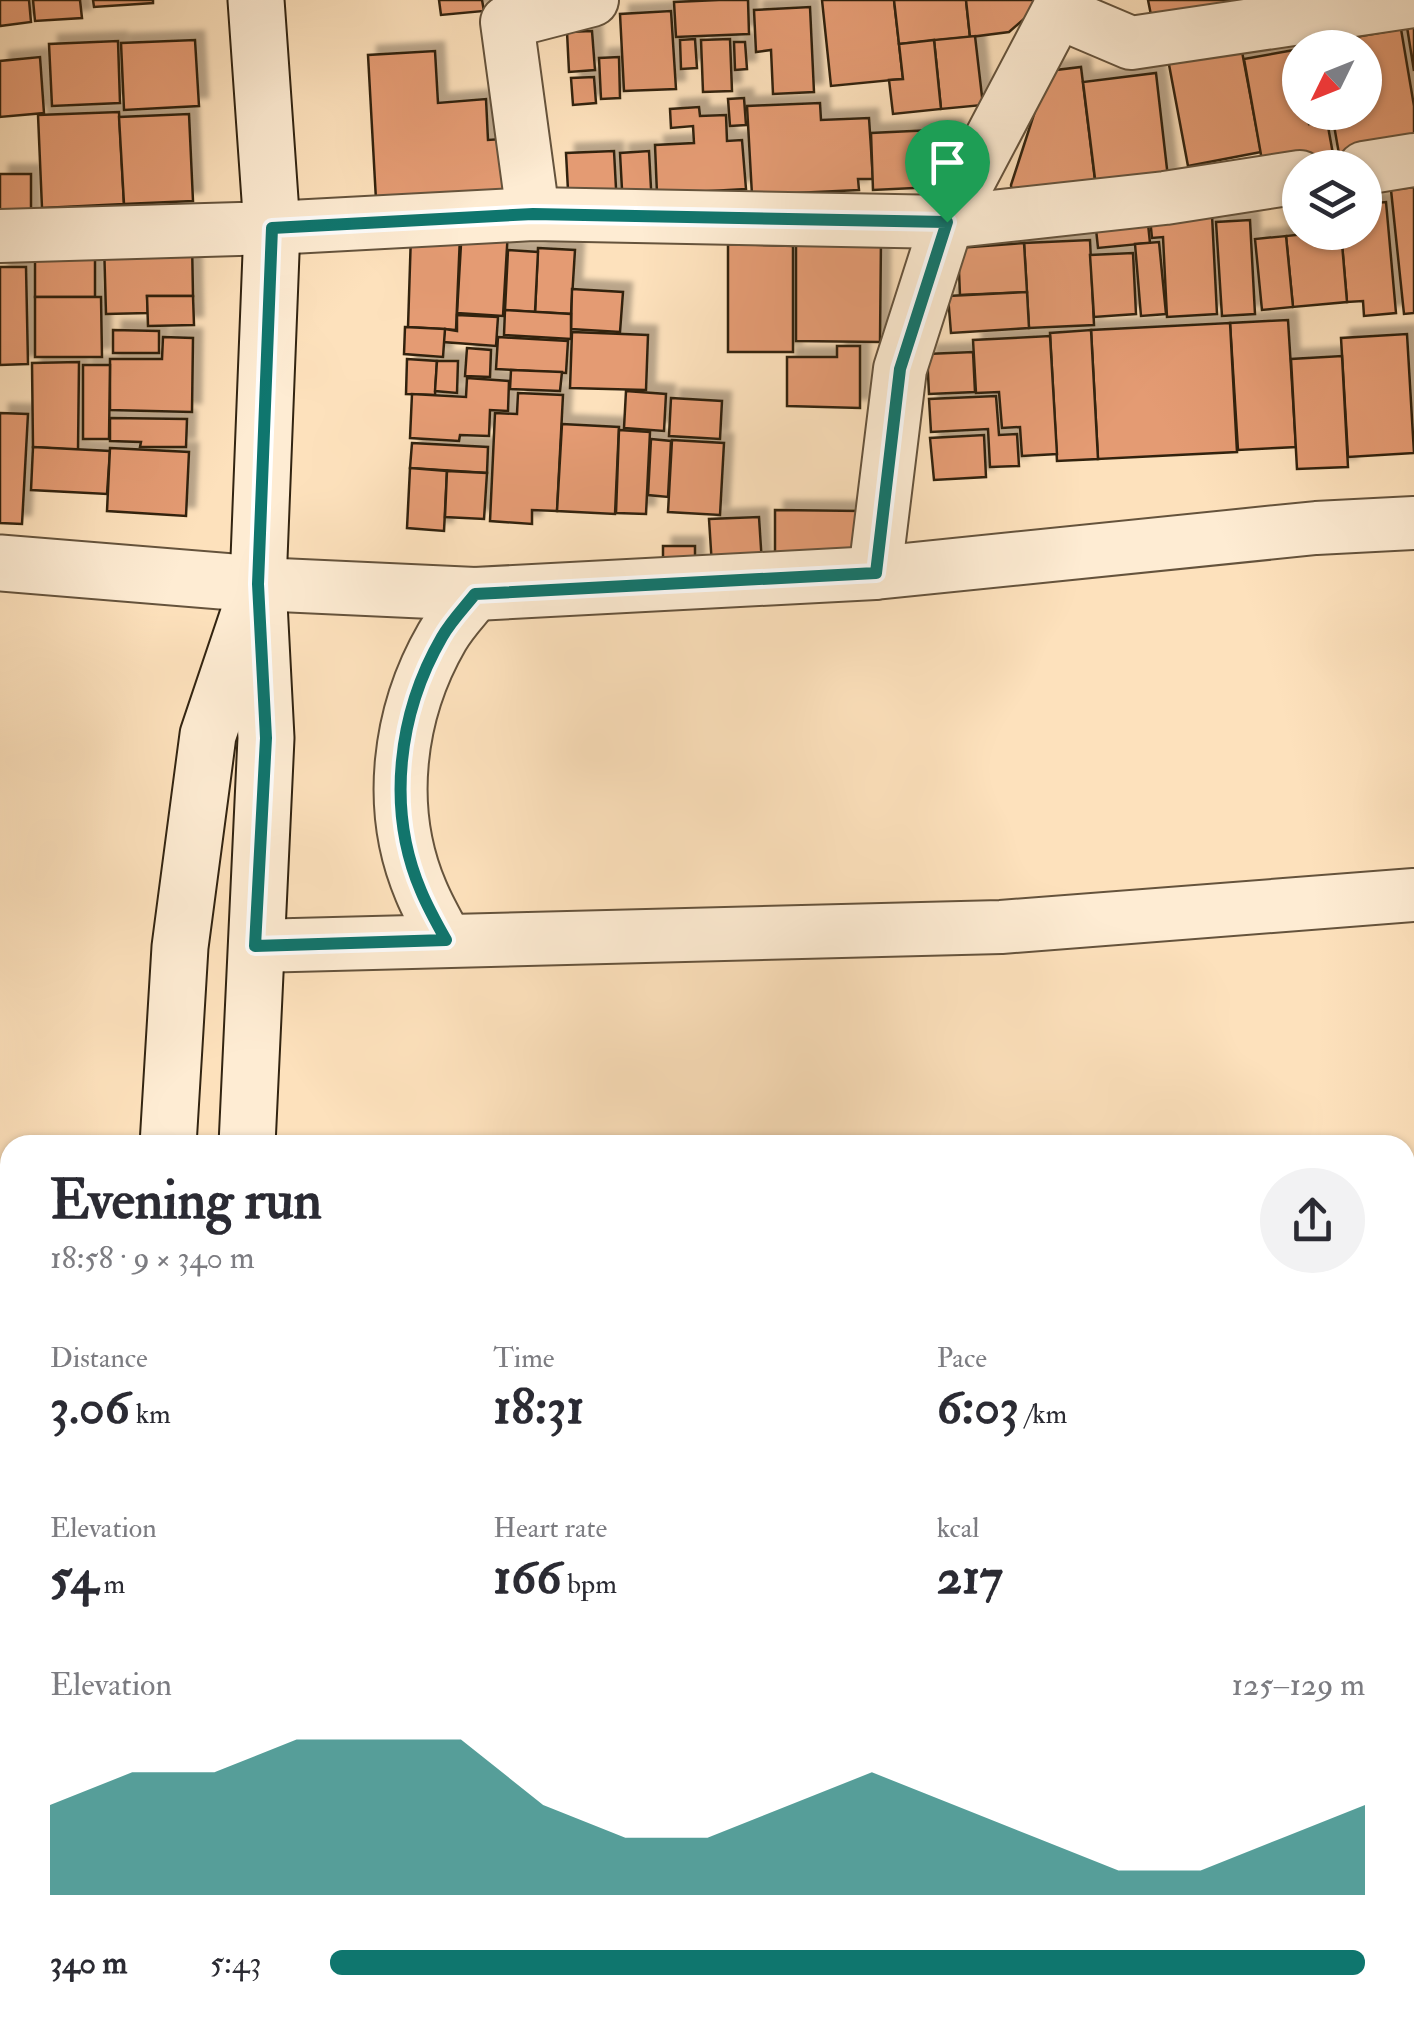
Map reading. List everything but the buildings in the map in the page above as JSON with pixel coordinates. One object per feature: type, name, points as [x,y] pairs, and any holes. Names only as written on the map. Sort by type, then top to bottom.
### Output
[{"type":"main road","points":[[247,1135],[266,738],[258,584],[272,228],[256,0]]},
{"type":"main road","points":[[0,563],[258,584]]},
{"type":"main road","points":[[169,1135],[180,947],[208,735],[258,584]]},
{"type":"street","points":[[533,214],[507,22],[592,0]]},
{"type":"street","points":[[876,573],[900,369],[947,222],[1061,6],[1131,43],[1414,1]]},
{"type":"street","points":[[1382,165],[1414,160]]},
{"type":"street","points":[[0,236],[272,228],[533,214],[947,222],[1282,181]]},
{"type":"street","points":[[258,584],[475,594],[876,573],[1316,528],[1414,523]]},
{"type":"street","points":[[446,940],[420,890],[404,836],[400,780],[406,729],[420,680],[444,634],[475,594]]},
{"type":"street","points":[[255,946],[1001,927],[1414,895]]},
{"type":"route","points":[[533,214],[947,222],[900,369],[876,573],[475,594],[444,634],[420,680],[406,729],[400,780],[404,836],[420,890],[446,940],[255,946],[266,738],[258,584],[272,228],[533,214]]}]
